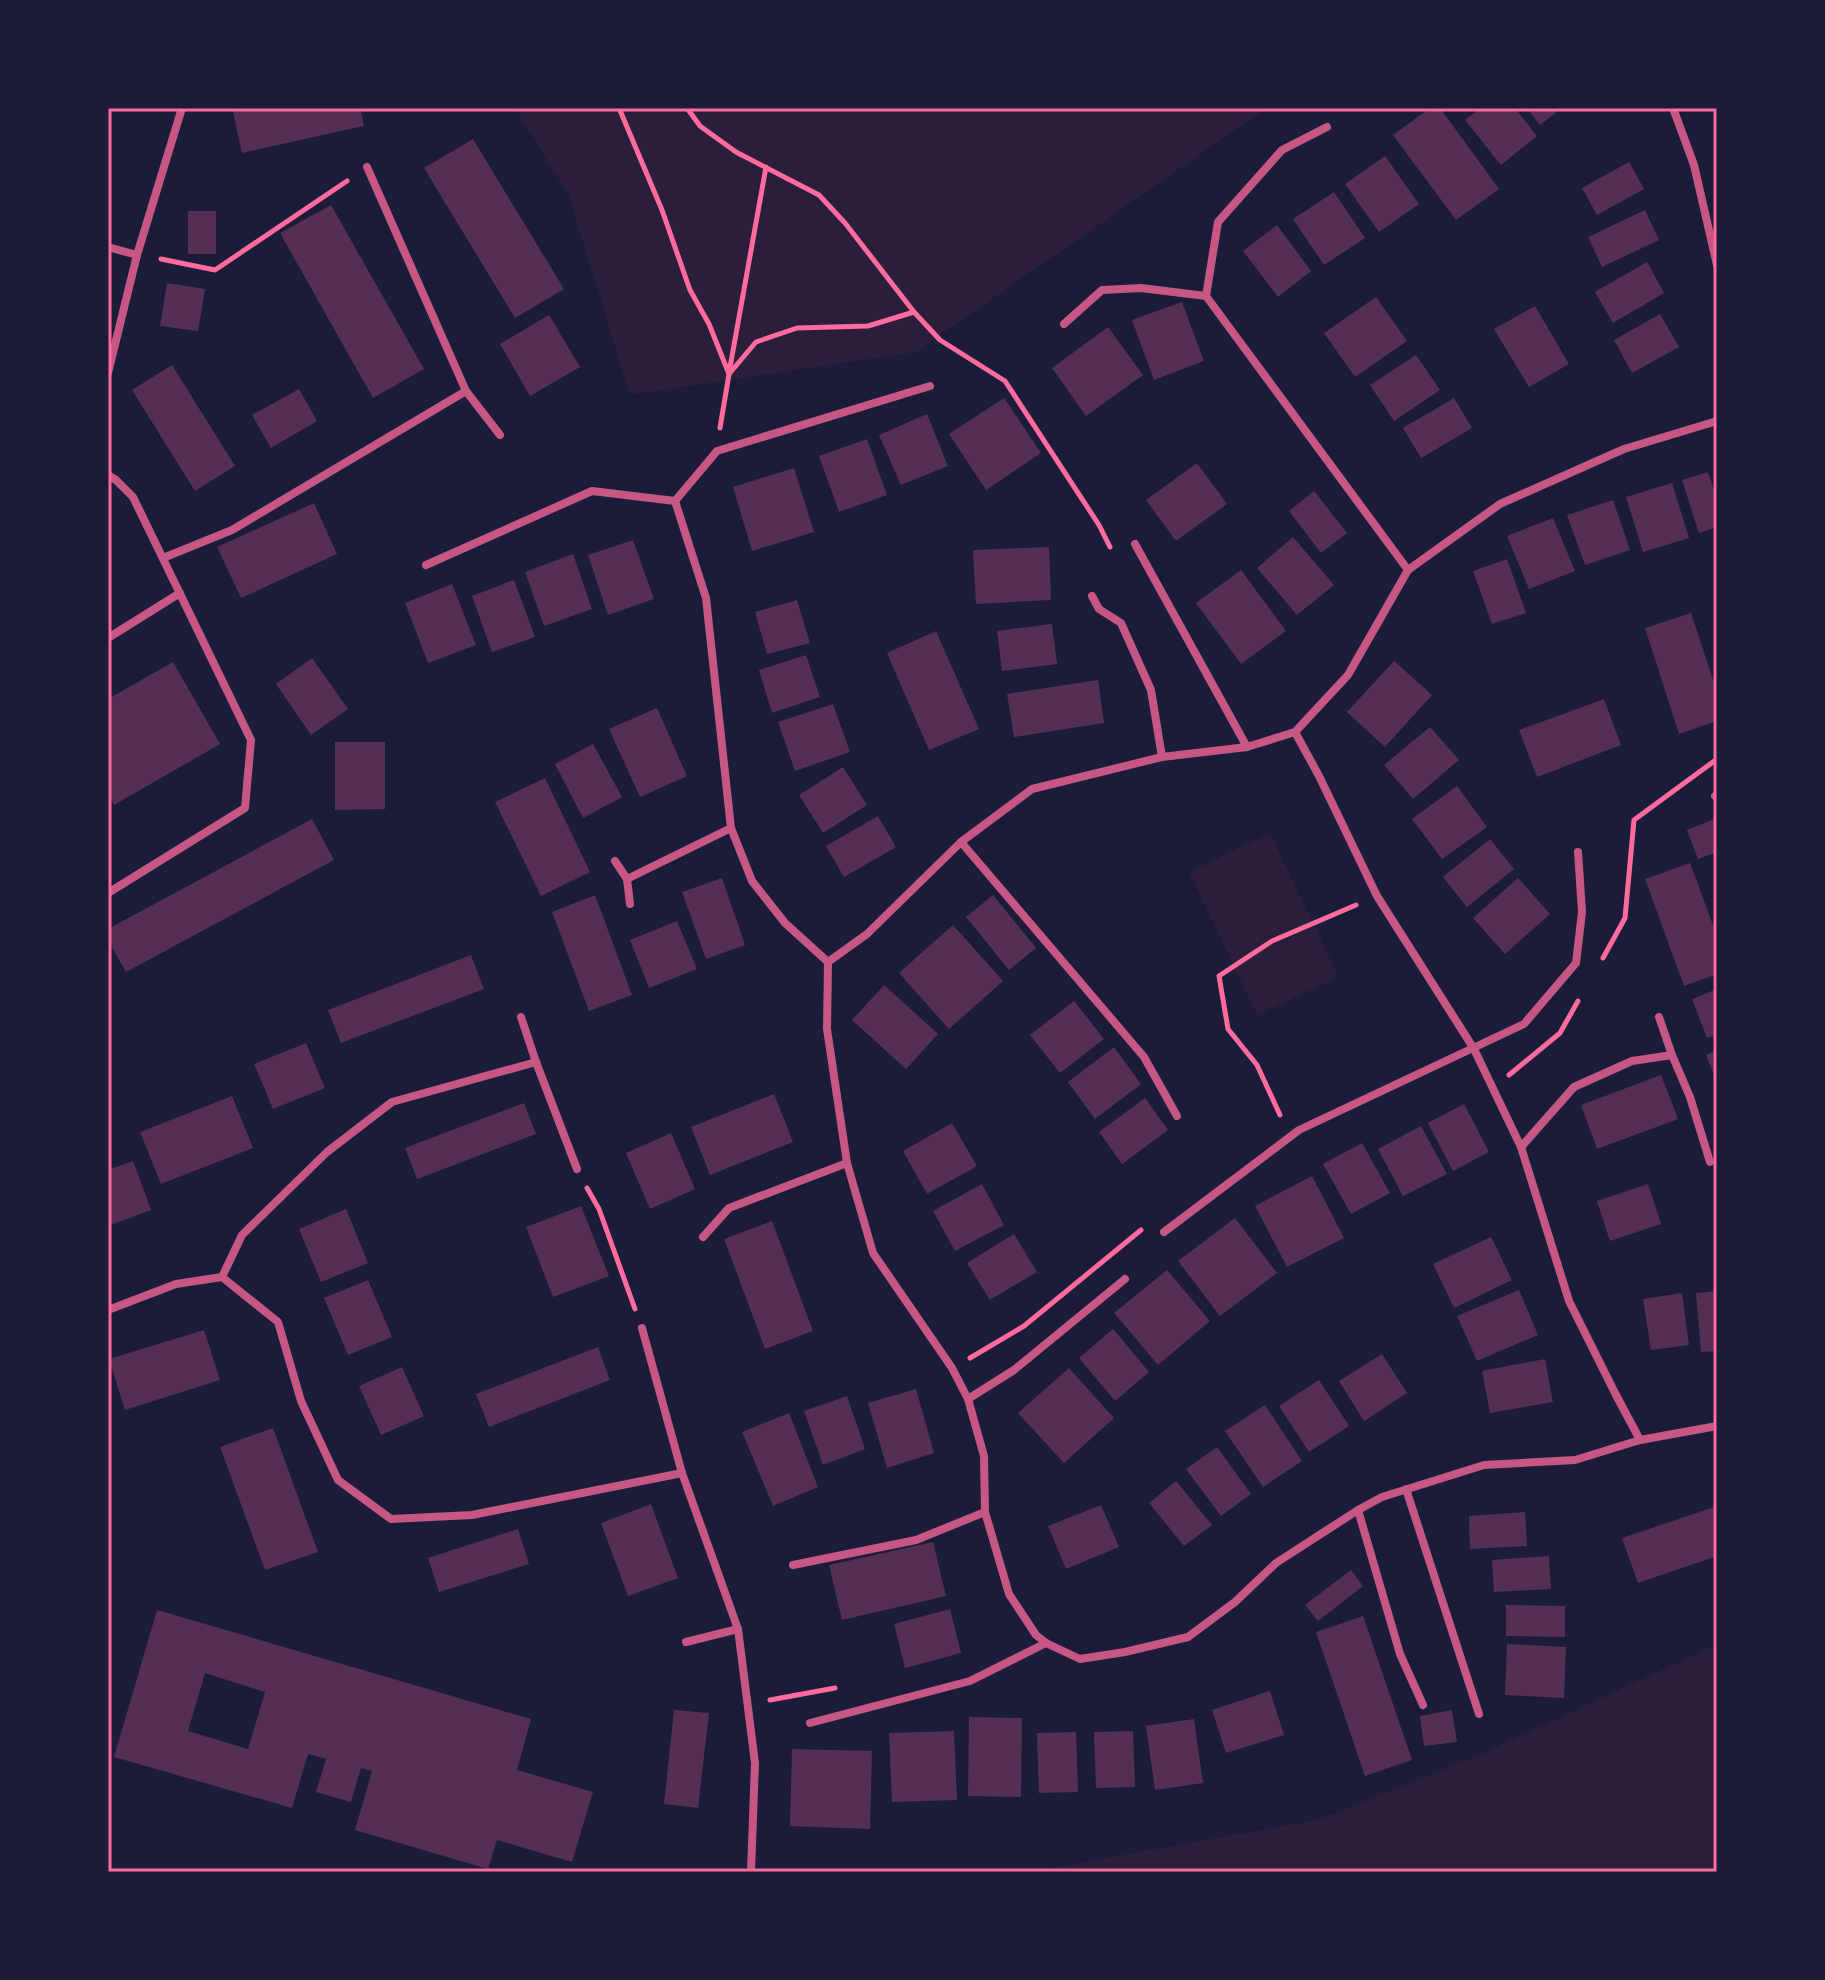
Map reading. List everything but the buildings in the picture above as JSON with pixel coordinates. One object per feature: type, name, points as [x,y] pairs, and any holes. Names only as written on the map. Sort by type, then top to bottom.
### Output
[{"type":"street","points":[[108,373],[137,255],[182,108]]},
{"type":"street","points":[[1673,108],[1694,165],[1717,265]]},
{"type":"street","points":[[1327,127],[1282,150],[1218,222],[1206,296],[1408,570]]},
{"type":"street","points":[[367,167],[466,391],[500,435]]},
{"type":"street","points":[[108,247],[137,255]]},
{"type":"street","points":[[1064,324],[1102,290],[1141,288],[1206,296]]},
{"type":"street","points":[[675,501],[717,451],[930,386]]},
{"type":"street","points":[[163,558],[232,530],[466,391]]},
{"type":"street","points":[[828,962],[867,934],[961,842],[1032,789],[1162,757],[1247,747],[1295,732],[1348,675],[1408,570],[1500,504],[1624,449],[1717,421]]},
{"type":"street","points":[[108,475],[133,497],[251,740],[245,808],[108,893]]},
{"type":"street","points":[[426,565],[592,491],[675,501]]},
{"type":"street","points":[[675,501],[706,598],[731,828],[752,881],[785,923],[828,962],[827,1029],[847,1163],[873,1253],[952,1368],[968,1399],[984,1456],[985,1512],[1009,1594],[1036,1635],[1080,1659],[1188,1637],[1235,1602],[1276,1563],[1382,1497],[1484,1465],[1575,1460],[1640,1440],[1717,1426]]},
{"type":"street","points":[[1135,544],[1247,747]]},
{"type":"street","points":[[108,638],[180,593]]},
{"type":"street","points":[[1092,596],[1099,609],[1121,623],[1151,690],[1162,757]]},
{"type":"street","points":[[1295,732],[1377,896],[1474,1049],[1521,1147],[1569,1301],[1640,1440]]},
{"type":"street","points":[[627,879],[731,828]]},
{"type":"street","points":[[961,842],[1144,1057],[1177,1116]]},
{"type":"street","points":[[1164,1232],[1299,1130],[1524,1024],[1576,963],[1582,912],[1578,852]]},
{"type":"street","points":[[615,861],[627,879],[630,904]]},
{"type":"street","points":[[521,1017],[577,1169]]},
{"type":"street","points":[[1659,1017],[1690,1097],[1710,1162]]},
{"type":"street","points":[[1521,1147],[1574,1087],[1632,1061],[1672,1055]]},
{"type":"street","points":[[222,1277],[242,1235],[327,1152],[392,1102],[536,1062]]},
{"type":"street","points":[[703,1237],[729,1208],[847,1163]]},
{"type":"street","points":[[108,1310],[176,1284],[222,1277],[278,1322],[301,1401],[338,1480],[391,1519],[472,1515],[682,1473]]},
{"type":"street","points":[[968,1399],[1014,1370],[1125,1279]]},
{"type":"street","points":[[642,1328],[682,1473],[738,1629],[755,1763],[751,1872]]},
{"type":"street","points":[[1406,1489],[1479,1714]]},
{"type":"street","points":[[1358,1510],[1400,1654],[1423,1705]]},
{"type":"street","points":[[793,1565],[916,1540],[985,1512]]},
{"type":"street","points":[[686,1642],[738,1629]]},
{"type":"street","points":[[810,1723],[970,1681],[1046,1643]]},
{"type":"path","points":[[619,108],[662,210],[690,290],[709,324],[729,374]]},
{"type":"path","points":[[687,108],[700,126],[736,152],[819,195],[940,340],[1005,381],[1099,525],[1112,551]]},
{"type":"path","points":[[137,255],[215,270],[367,167]]},
{"type":"path","points":[[717,451],[766,167]]},
{"type":"path","points":[[729,374],[756,342],[797,328],[868,326],[914,312]]},
{"type":"path","points":[[577,1169],[599,1209],[642,1328]]},
{"type":"shaded area","points":[[515,108],[1267,108],[916,352],[630,395],[568,194]]},
{"type":"shaded area","points":[[1270,833],[1339,977],[1257,1015],[1189,872]]},
{"type":"shaded area","points":[[1717,1644],[1717,1872],[1028,1872],[1317,1820],[1481,1754]]}]
